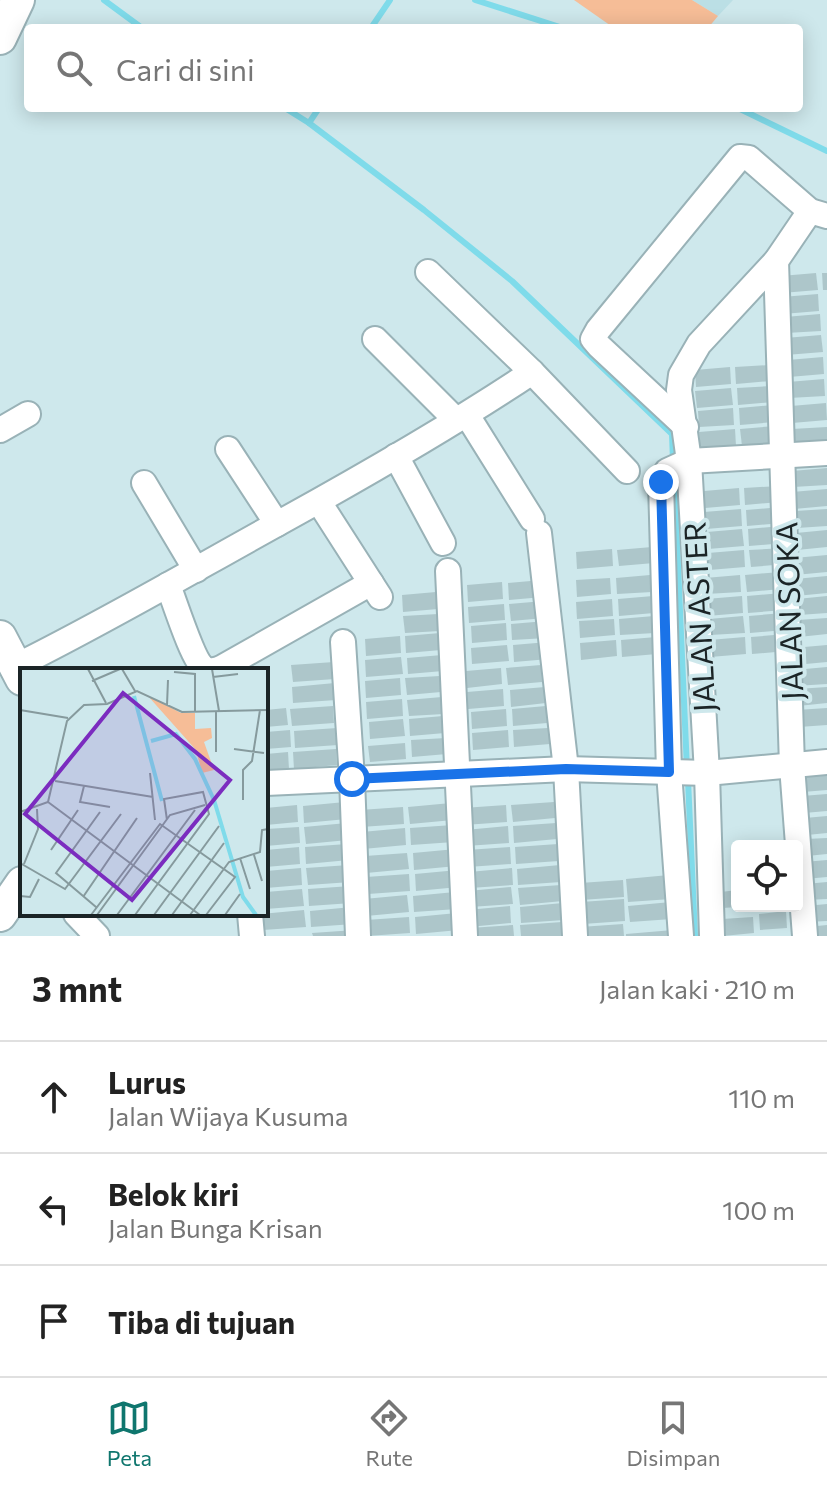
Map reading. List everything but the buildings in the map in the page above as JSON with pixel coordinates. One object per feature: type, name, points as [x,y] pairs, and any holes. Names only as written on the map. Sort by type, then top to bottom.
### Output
[{"type":"main road","points":[[0,38],[18,0]]},
{"type":"main road","points":[[0,637],[19,672]]},
{"type":"main road","points":[[0,915],[20,886]]},
{"type":"street","points":[[681,936],[669,772],[661,482],[678,466],[686,427],[679,390],[681,375],[699,344],[818,214],[749,158],[740,157],[593,339],[686,427]]},
{"type":"street","name":"JALAN SOKA","points":[[776,261],[792,766],[805,936]]},
{"type":"street","points":[[428,272],[532,372],[627,471]]},
{"type":"street","points":[[375,339],[462,418],[536,526],[566,769],[575,936]]},
{"type":"street","points":[[26,668],[319,502],[462,418],[532,372]]},
{"type":"street","points":[[0,430],[28,414]]},
{"type":"street","points":[[228,449],[277,524]]},
{"type":"street","points":[[678,466],[827,453]]},
{"type":"street","points":[[396,456],[443,543]]},
{"type":"street","name":"JALAN ASTER","points":[[678,466],[707,773],[712,936]]},
{"type":"street","points":[[144,483],[196,570]]},
{"type":"street","points":[[220,668],[375,590],[319,502]]},
{"type":"street","points":[[448,571],[465,936]]},
{"type":"street","points":[[168,585],[196,658],[204,668]]},
{"type":"street","points":[[343,642],[358,936]]},
{"type":"street","points":[[268,783],[566,769],[707,773],[827,762]]},
{"type":"street","points":[[78,916],[97,936]]},
{"type":"street","points":[[250,916],[252,936]]},
{"type":"shaded area","points":[[574,0],[692,0],[718,16],[711,24],[608,24]]},
{"type":"shaded area","points":[[692,0],[733,0],[718,16]]},
{"type":"waterway","points":[[104,0],[137,24]]},
{"type":"waterway","points":[[374,24],[390,0]]},
{"type":"waterway","points":[[475,0],[550,24]]},
{"type":"waterway","points":[[291,112],[424,210],[512,281],[672,434],[673,461]]},
{"type":"waterway","points":[[309,123],[316,112]]},
{"type":"waterway","points":[[746,112],[827,151]]},
{"type":"waterway","points":[[674,476],[687,769]]},
{"type":"waterway","points":[[688,780],[695,936]]},
{"type":"route","points":[[352,779],[566,769],[669,772],[661,482]]}]
